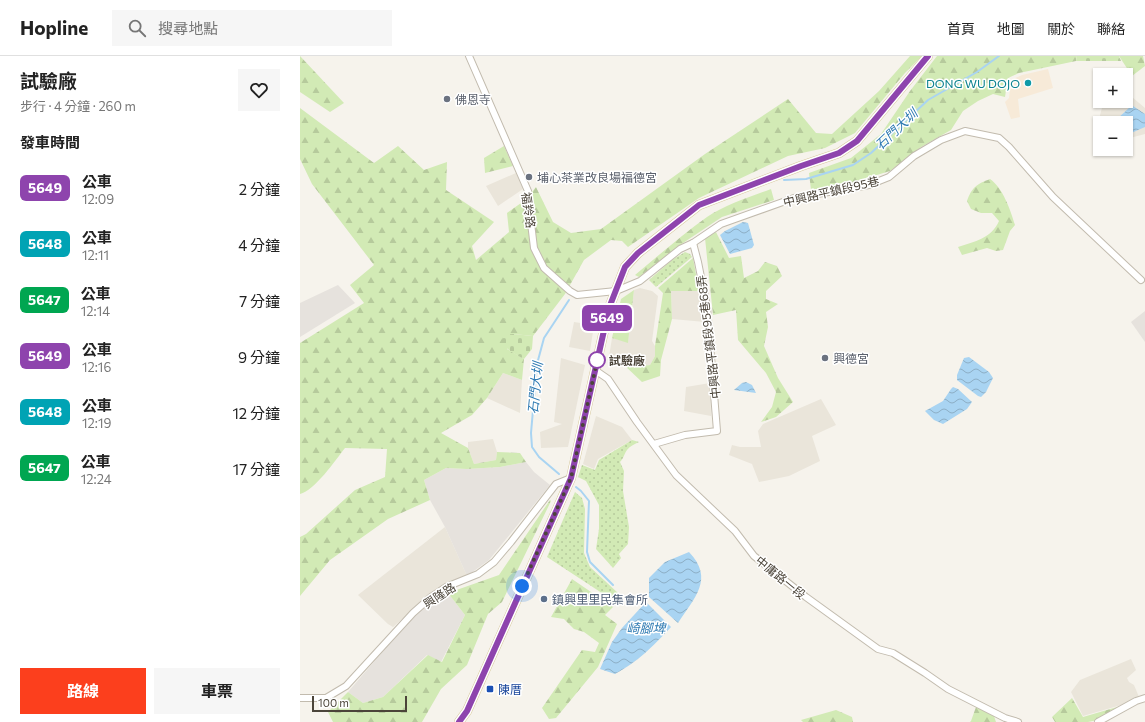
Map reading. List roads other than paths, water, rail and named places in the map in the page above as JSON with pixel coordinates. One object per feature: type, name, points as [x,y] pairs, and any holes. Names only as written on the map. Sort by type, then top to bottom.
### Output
[{"type":"street","name":"福羚路","points":[[469,56],[528,192],[527,207],[531,223],[534,248],[544,268],[570,291],[577,295],[616,291]]},
{"type":"street","points":[[459,722],[467,711],[571,478],[609,308],[625,267],[638,253],[699,205],[839,153],[857,141],[928,56]]},
{"type":"street","name":"中興路平鎮段95巷","points":[[616,291],[640,281],[680,249],[693,243],[721,224],[794,198],[869,185],[889,177],[914,156],[941,140],[965,131],[1000,138],[1053,197],[1141,280]]},
{"type":"street","name":"中興路平鎮段95巷68弄","points":[[654,444],[685,435],[717,431],[707,307],[693,243]]},
{"type":"street","name":"中庸路一段","points":[[595,370],[608,379],[637,422],[676,474],[735,531],[754,556],[806,597],[878,649],[893,653],[948,689],[1006,718],[1018,722]]},
{"type":"street","name":"興隆路","points":[[300,698],[326,698],[346,686],[413,613],[431,597],[446,587],[478,574],[494,562],[556,484],[571,478]]},
{"type":"street","points":[[1098,722],[1136,701],[1145,698]]},
{"type":"water","points":[[1133,106],[1145,114],[1145,127],[1133,132],[1133,116],[1120,116],[1129,108],[1133,108]]},
{"type":"water","points":[[743,222],[748,223],[754,245],[752,248],[730,254],[720,235]]},
{"type":"water","points":[[969,357],[989,372],[993,378],[986,392],[981,397],[957,380],[957,375],[964,358]]},
{"type":"water","points":[[746,382],[752,385],[756,393],[734,390],[742,383]]},
{"type":"water","points":[[953,387],[958,389],[972,402],[967,409],[943,424],[934,420],[925,411],[943,401]]},
{"type":"water","name":"崎腳埤","points":[[689,552],[697,562],[701,580],[695,597],[678,623],[649,597],[649,578],[665,562]]},
{"type":"water","name":"崎腳埤","points":[[646,602],[671,627],[645,653],[624,669],[615,674],[600,669],[612,642],[622,628]]},
{"type":"waterway","name":"石門大圳","points":[[784,180],[806,179],[853,165],[871,153],[928,100],[977,72],[999,56]]},
{"type":"waterway","name":"石門大圳","points":[[559,474],[539,457],[532,447],[531,433],[537,364],[544,338],[569,300]]},
{"type":"waterway","name":"石門大圳","points":[[576,487],[589,501],[587,552],[590,562],[613,585]]},
{"type":"place","name":"DONG WU DOJO","points":[[1028,83]]},
{"type":"place","name":"佛恩寺","points":[[447,99]]},
{"type":"place","name":"埔心茶業改良場福德宮","points":[[529,177]]},
{"type":"place","name":"興德宮","points":[[825,358]]},
{"type":"place","name":"試驗廠","points":[[597,360]]},
{"type":"place","name":"鎮興里里民集會所","points":[[544,599]]},
{"type":"place","name":"陳厝","points":[[490,689]]}]
